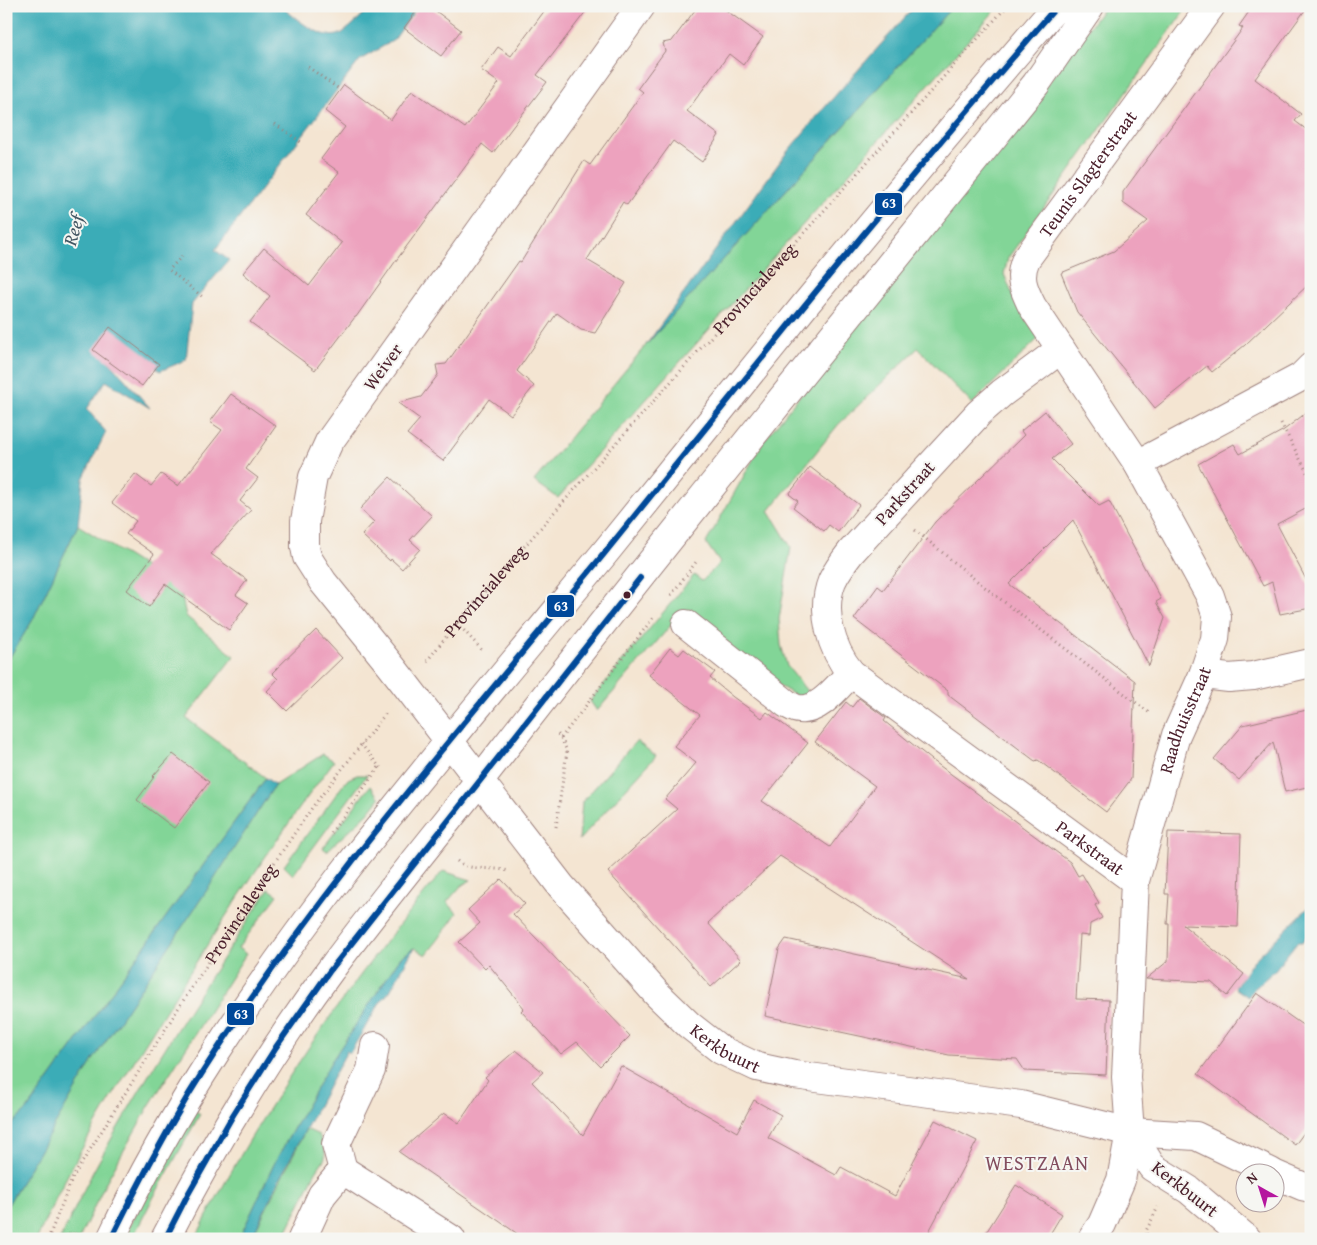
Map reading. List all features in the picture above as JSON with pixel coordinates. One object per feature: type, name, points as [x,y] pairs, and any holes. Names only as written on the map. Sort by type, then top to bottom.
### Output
[{"type":"street","name":"Weiver","points":[[449,741],[323,582],[307,558],[305,521],[313,477],[329,442],[641,6]]},
{"type":"street","points":[[110,1239],[161,1143],[202,1074],[246,1006],[300,929],[403,796],[606,551],[841,262],[1057,6]]},
{"type":"street","points":[[166,1239],[187,1196],[233,1115],[276,1047],[329,972],[1036,84],[1090,6]]},
{"type":"street","name":"Teunis Slagterstraat","points":[[1061,349],[1032,306],[1025,292],[1022,269],[1026,259],[1211,6]]},
{"type":"street","name":"Raadhuisstraat","points":[[1061,349],[1138,464],[1210,596],[1217,617],[1215,639],[1203,674],[1176,735],[1135,881],[1126,1077],[1130,1132]]},
{"type":"street","name":"Parkstraat","points":[[1061,349],[1002,393],[979,413],[851,552],[831,583],[827,604],[828,621],[831,636],[842,663],[851,673],[1135,881]]},
{"type":"street","points":[[1138,464],[1301,377],[1311,367]]},
{"type":"street","points":[[686,624],[787,704],[798,709],[810,708],[819,704],[851,673]]},
{"type":"street","points":[[1203,674],[1229,678],[1253,676],[1311,663]]},
{"type":"street","name":"Kerkbuurt","points":[[449,741],[561,886],[656,994],[689,1025],[721,1050],[758,1067],[794,1075],[1021,1105],[1130,1132],[1196,1136],[1250,1162]]},
{"type":"street","points":[[375,1046],[371,1070],[336,1144],[343,1170],[451,1239]]},
{"type":"street","points":[[1092,1239],[1102,1224],[1121,1180],[1130,1132]]},
{"type":"street","name":"Kerkbuurt","points":[[1130,1132],[1152,1167],[1189,1190],[1248,1239]]},
{"type":"street","points":[[302,1239],[322,1195],[343,1170]]},
{"type":"street","name":"Kerkbuurt","points":[[1284,1178],[1311,1188]]},
{"type":"path","name":"Provincialeweg","points":[[48,1239],[74,1177],[181,1004],[314,805],[457,623],[1006,6]]},
{"type":"path","points":[[308,67],[339,89]]},
{"type":"path","points":[[276,124],[301,142]]},
{"type":"path","points":[[182,256],[170,270],[204,298]]},
{"type":"path","points":[[1268,395],[1311,480]]},
{"type":"path","points":[[890,509],[982,585],[1176,735]]},
{"type":"path","points":[[668,598],[698,559]]},
{"type":"path","points":[[561,738],[656,614]]},
{"type":"green space","points":[[953,6],[999,6],[558,498],[534,481],[646,345]]},
{"type":"green space","points":[[1105,6],[1188,6],[1008,258],[1004,274],[1015,301],[1039,338],[972,404],[918,348],[838,425],[769,511],[791,547],[779,619],[781,645],[787,666],[811,696],[800,698],[672,624],[597,711],[590,701],[694,575],[702,581],[720,563],[706,543],[763,442],[1047,84]]},
{"type":"green space","points":[[78,525],[180,589],[186,616],[234,656],[186,718],[266,778],[27,1110],[6,1130],[6,663],[32,621]]},
{"type":"green space","points":[[636,741],[656,756],[579,840],[582,802]]},
{"type":"green space","points":[[323,754],[334,761],[246,886],[129,1069],[80,1152],[37,1239],[6,1239],[6,1208],[93,1060],[275,785]]},
{"type":"green space","points":[[357,775],[367,775],[293,875],[284,866],[348,779]]},
{"type":"green space","points":[[370,786],[380,798],[368,813],[327,851],[323,848]]},
{"type":"green space","points":[[443,871],[471,880],[461,886],[447,902],[457,913],[426,955],[414,948],[400,958],[331,1062],[276,1160],[239,1239],[195,1239],[249,1142],[308,1048],[340,1002]]},
{"type":"green space","points":[[269,889],[278,895],[238,948],[246,954],[149,1106],[106,1182],[79,1239],[60,1239],[94,1170],[156,1062]]},
{"type":"green space","points":[[193,1109],[200,1114],[132,1239],[122,1239]]},
{"type":"green space","points":[[306,1129],[319,1135],[325,1150],[325,1158],[315,1173],[283,1239],[251,1239]]},
{"type":"water","name":"Reef","points":[[6,6],[281,6],[310,28],[327,35],[335,35],[342,33],[350,27],[371,6],[418,6],[394,40],[360,60],[215,250],[229,260],[192,304],[186,360],[160,371],[110,332],[100,351],[150,408],[106,381],[87,409],[106,432],[83,479],[78,525],[32,621],[6,663]]},
{"type":"water","points":[[915,6],[953,6],[646,345],[787,152]]},
{"type":"water","points":[[266,778],[275,785],[93,1060],[6,1208],[6,1130],[27,1110]]},
{"type":"water","points":[[1311,905],[1311,931],[1302,942],[1297,942],[1275,970],[1248,997],[1235,988],[1253,961]]},
{"type":"water","points":[[414,948],[390,991],[379,1004],[350,1053],[347,1051],[280,1178],[251,1239],[239,1239],[276,1160],[331,1062],[400,958]]},
{"type":"building","points":[[420,6],[429,6],[461,30],[441,56],[404,28]]},
{"type":"building","points":[[548,6],[590,6],[537,75],[547,82],[493,153],[482,144],[315,370],[250,322],[270,296],[243,273],[264,248],[309,286],[342,243],[306,215],[339,172],[321,159],[345,127],[325,111],[344,85],[391,120],[412,90],[465,128],[499,83],[481,70],[498,47],[511,56]]},
{"type":"building","points":[[698,6],[720,6],[763,37],[743,65],[729,54],[687,111],[719,135],[702,162],[673,141],[627,205],[623,202],[587,260],[626,283],[595,333],[581,330],[557,313],[517,371],[534,386],[511,415],[489,399],[443,461],[407,434],[420,419],[398,403],[421,397],[438,375],[436,365],[446,364],[519,261],[521,262],[584,161],[590,165],[643,92],[638,88],[665,51],[663,43],[672,41]]},
{"type":"building","points":[[1253,6],[1308,6],[1255,79],[1301,114],[1295,121],[1311,133],[1311,282],[1245,345],[1212,372],[1207,366],[1155,408],[1077,312],[1061,273],[1114,251],[1148,221],[1123,203],[1123,192],[1243,28],[1239,26]]},
{"type":"building","points":[[110,327],[159,364],[142,386],[93,350]]},
{"type":"building","points":[[231,394],[276,426],[246,469],[258,478],[240,501],[251,510],[211,554],[247,580],[236,595],[248,603],[229,630],[165,584],[149,607],[127,590],[154,554],[126,534],[136,521],[112,503],[135,474],[151,486],[161,474],[178,486],[222,430],[210,422]]},
{"type":"building","points":[[1311,409],[1311,506],[1277,524],[1311,589],[1311,608],[1280,614],[1272,582],[1263,586],[1198,464],[1234,444],[1240,454],[1284,430]]},
{"type":"building","points":[[1045,411],[1071,444],[1052,459],[1099,506],[1109,501],[1161,599],[1156,602],[1165,618],[1149,666],[1073,520],[1009,584],[1135,681],[1131,779],[1106,812],[948,695],[948,691],[854,619],[878,586],[883,590],[935,522],[1024,435],[1021,431]]},
{"type":"building","points":[[810,467],[859,505],[838,532],[829,525],[824,531],[793,507],[798,501],[789,494]]},
{"type":"building","points":[[390,477],[432,516],[410,540],[420,549],[402,569],[391,559],[390,561],[362,535],[374,522],[360,509]]},
{"type":"building","points":[[316,630],[342,658],[287,711],[267,691],[278,679],[272,673]]},
{"type":"building","points":[[670,648],[679,655],[684,649],[715,672],[710,678],[733,697],[762,718],[767,712],[808,743],[762,801],[830,847],[875,786],[815,742],[846,702],[852,707],[859,698],[886,718],[884,721],[932,760],[1070,862],[1078,876],[1082,874],[1099,903],[1095,905],[1102,918],[1090,924],[1089,936],[1080,935],[1076,999],[1109,1000],[1106,1075],[1025,1071],[1017,1059],[949,1055],[765,1016],[779,949],[786,939],[969,979],[780,856],[708,923],[741,960],[711,987],[608,872],[677,809],[665,799],[696,763],[674,746],[700,715],[649,675]]},
{"type":"building","points":[[1311,709],[1311,786],[1285,792],[1273,742],[1239,780],[1214,759],[1243,725]]},
{"type":"building","points":[[173,754],[209,782],[174,828],[137,800],[153,776]]},
{"type":"building","points":[[1168,832],[1241,834],[1238,927],[1183,925],[1244,974],[1227,996],[1211,982],[1146,979],[1168,961],[1169,924],[1167,924],[1169,894],[1165,894]]},
{"type":"building","points":[[501,879],[525,904],[513,914],[630,1036],[600,1066],[577,1042],[561,1054],[521,1011],[524,1008],[489,965],[485,969],[459,942],[480,923],[468,910]]},
{"type":"building","points":[[1257,993],[1311,1031],[1311,1123],[1295,1145],[1198,1074]]},
{"type":"building","points":[[516,1050],[543,1072],[532,1082],[583,1135],[621,1066],[737,1132],[754,1100],[781,1115],[768,1138],[836,1175],[841,1167],[895,1196],[935,1120],[977,1141],[925,1239],[525,1239],[399,1152],[444,1113],[459,1123],[488,1080],[485,1077]]},
{"type":"building","points":[[1016,1185],[1062,1214],[1047,1239],[982,1239]]},
{"type":"transit line","name":"63","points":[[111,1239],[148,1166],[189,1094],[235,1023],[334,885],[440,752],[603,555],[836,267],[1057,6]]},
{"type":"transit line","name":"63","points":[[165,1239],[233,1115],[276,1047],[329,972],[640,578]]},
{"type":"district","name":"WESTZAAN","points":[[1037,1163]]}]
